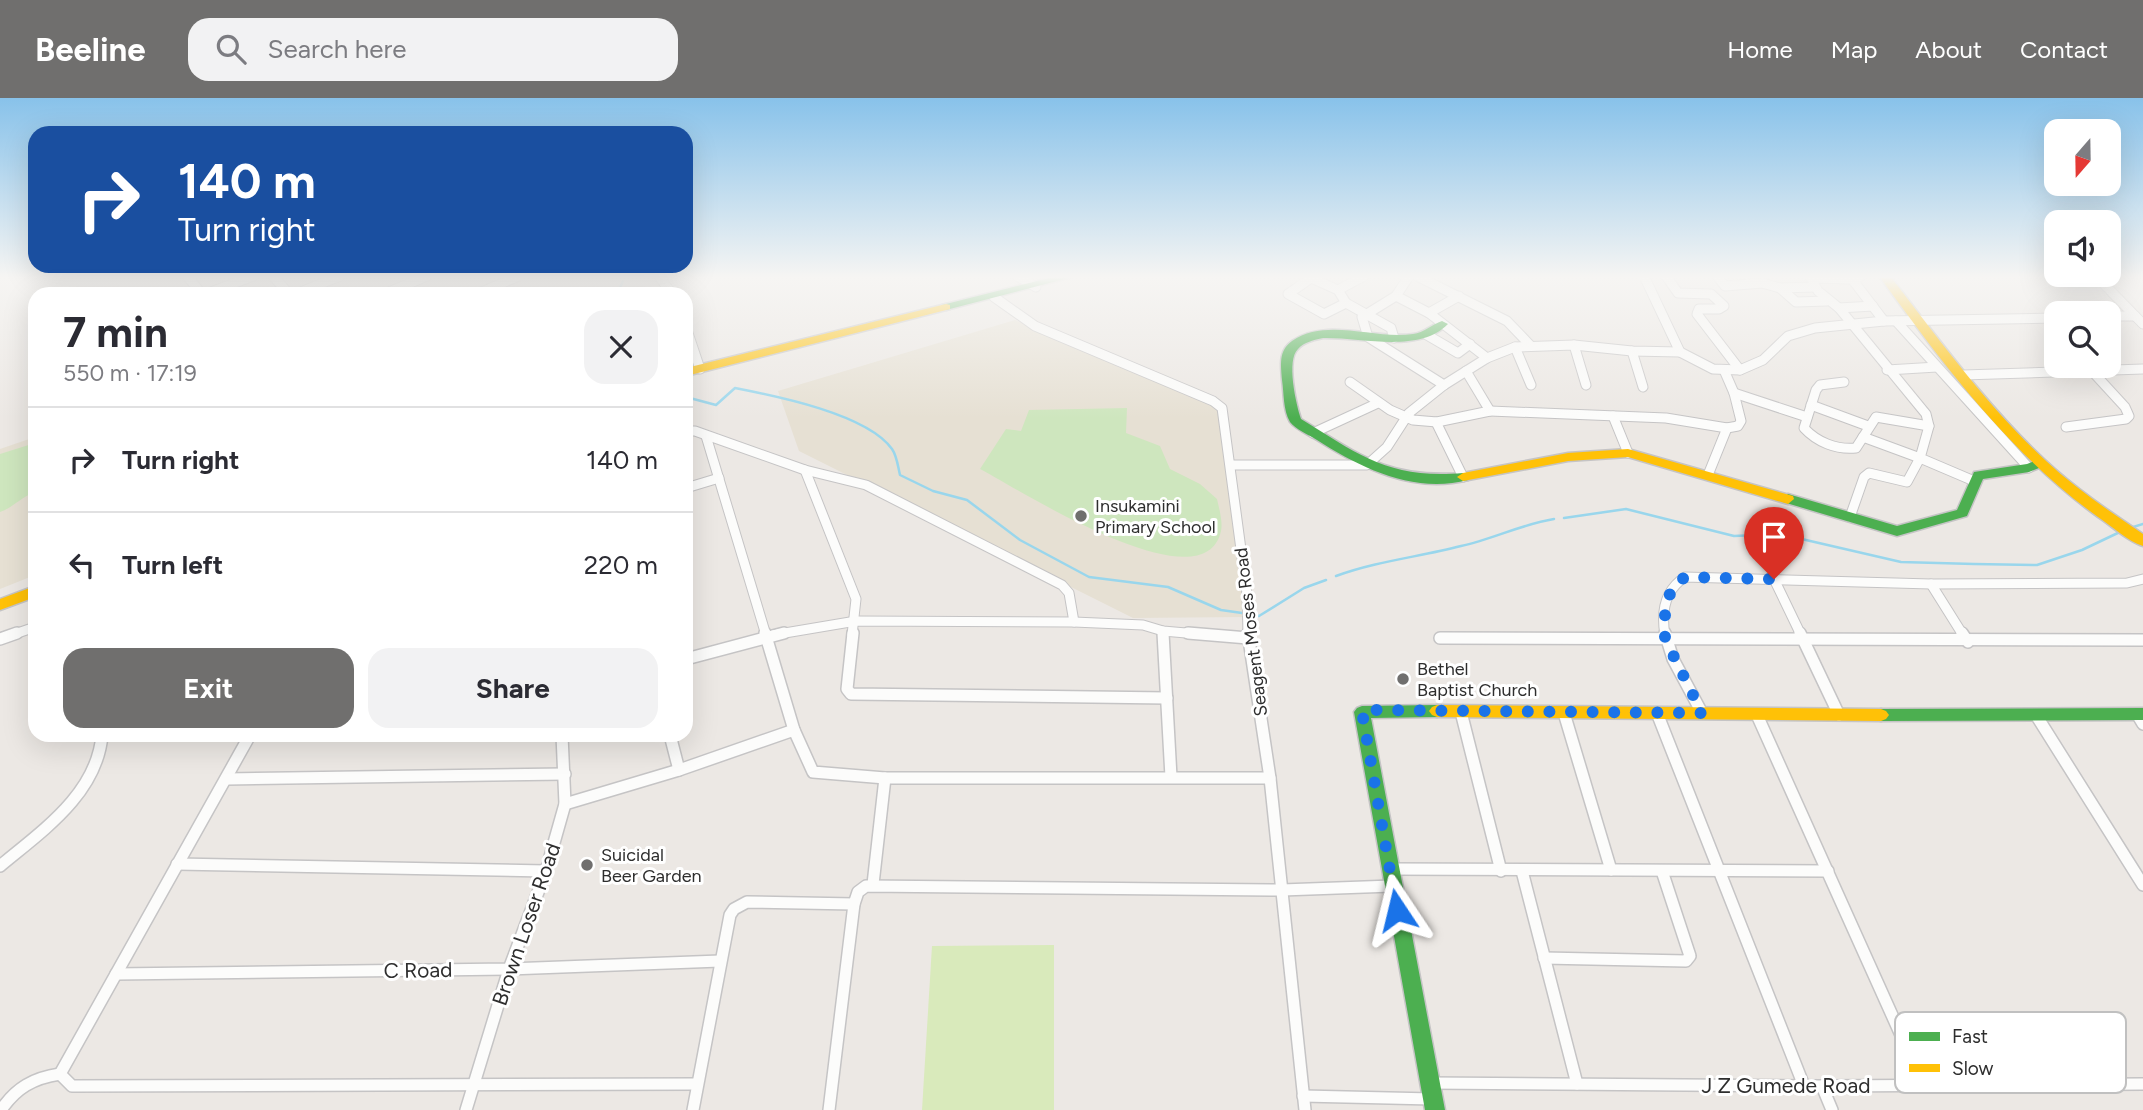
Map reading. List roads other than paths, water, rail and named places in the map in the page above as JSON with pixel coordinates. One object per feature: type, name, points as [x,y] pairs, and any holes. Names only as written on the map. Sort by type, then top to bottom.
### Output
[{"type":"street","points":[[693,370],[887,323]]},
{"type":"street","name":"Seagent Moses Road","points":[[1031,323],[1219,404],[1222,408],[1232,465],[1247,594],[1248,638],[1270,778],[1304,1103]]},
{"type":"street","points":[[1363,323],[1368,337],[1444,385]]},
{"type":"street","points":[[1382,323],[1391,328],[1394,338]]},
{"type":"street","points":[[1509,323],[1530,345]]},
{"type":"street","points":[[1666,323],[1680,352]]},
{"type":"street","points":[[1704,323],[1740,370]]},
{"type":"street","points":[[1232,465],[1367,465],[1387,447],[1405,418],[1444,385],[1487,358],[1515,347],[1574,345],[1632,351],[1680,352],[1698,363],[1724,370],[1740,370],[1763,360],[1782,341],[1801,331],[1860,323]]},
{"type":"street","points":[[1898,323],[1937,367],[2034,465],[2143,541]]},
{"type":"street","points":[[1922,323],[2034,465]]},
{"type":"street","points":[[1487,358],[1442,324],[1427,335],[1394,338],[1320,334],[1293,345],[1287,352],[1294,417],[1314,433],[1367,465],[1390,474],[1427,482],[1521,468],[1569,457],[1628,453],[1885,529],[1907,530],[1962,513],[1974,481],[1983,473],[2034,465]]},
{"type":"street","points":[[1850,517],[1864,477],[1869,473],[1907,482],[1920,458],[1929,426],[1926,414],[1887,370],[1852,324]]},
{"type":"street","points":[[1427,335],[1458,353],[1470,344]]},
{"type":"street","points":[[1574,345],[1586,385]]},
{"type":"street","points":[[1515,347],[1531,385]]},
{"type":"street","points":[[1632,351],[1643,387]]},
{"type":"street","points":[[1887,370],[1937,367]]},
{"type":"street","points":[[2121,369],[2143,369]]},
{"type":"street","points":[[1350,382],[1378,403],[1405,418],[1422,422],[1436,422],[1490,411],[1666,418],[1727,428],[1738,426],[1741,421],[1734,393],[1724,370]]},
{"type":"street","points":[[1466,371],[1490,411]]},
{"type":"street","points":[[1964,375],[2044,372]]},
{"type":"street","points":[[2066,427],[2126,419],[2129,416],[2125,407],[2098,378]]},
{"type":"street","points":[[1844,382],[1820,386],[1811,405],[1806,432],[1818,440],[1852,449],[1876,417],[1929,426]]},
{"type":"street","points":[[1734,393],[1807,417]]},
{"type":"street","points":[[1314,433],[1378,403]]},
{"type":"street","points":[[1811,405],[1868,426]]},
{"type":"street","points":[[1613,416],[1628,453]]},
{"type":"street","points":[[1436,422],[1463,477]]},
{"type":"street","points":[[1708,475],[1727,428]]},
{"type":"street","points":[[693,430],[806,470],[866,485],[1053,579],[1069,593],[1074,622]]},
{"type":"street","points":[[706,436],[794,730],[813,772],[885,778],[1270,778]]},
{"type":"street","points":[[1863,437],[1974,481]]},
{"type":"street","points":[[806,470],[856,599],[856,621],[847,689],[856,696],[1167,698]]},
{"type":"street","points":[[693,486],[719,478]]},
{"type":"street","points":[[1702,713],[1665,639],[1665,607],[1673,586],[1685,577],[1931,583],[2127,583],[2143,579]]},
{"type":"street","points":[[1774,579],[1839,715]]},
{"type":"street","points":[[1931,583],[1968,642]]},
{"type":"street","points":[[0,606],[28,594]]},
{"type":"street","points":[[693,657],[766,635],[856,621],[1074,622],[1143,625],[1163,631],[1248,638]]},
{"type":"street","points":[[0,639],[28,629]]},
{"type":"street","points":[[1163,631],[1171,777]]},
{"type":"street","points":[[1440,638],[1968,642],[2143,640]]},
{"type":"street","points":[[1304,1103],[1433,1104],[1362,712],[2141,717]]},
{"type":"street","points":[[1461,712],[1501,871]]},
{"type":"street","points":[[1564,713],[1611,870]]},
{"type":"street","points":[[1657,713],[1804,1086]]},
{"type":"street","points":[[1757,715],[1895,1021]]},
{"type":"street","points":[[2036,715],[2139,873],[2143,885]]},
{"type":"street","points":[[565,804],[679,770],[794,730]]},
{"type":"street","points":[[2,861],[65,810],[98,760],[101,742]]},
{"type":"street","points":[[60,1074],[246,742]]},
{"type":"street","name":"Brown Loser Road","points":[[466,1110],[509,969],[546,871],[565,804],[563,742]]},
{"type":"street","points":[[672,742],[679,770]]},
{"type":"street","points":[[228,779],[565,774]]},
{"type":"street","points":[[873,884],[885,778]]},
{"type":"street","points":[[177,864],[546,871]]},
{"type":"street","points":[[1390,869],[1828,871]]},
{"type":"street","points":[[1522,871],[1577,1084]]},
{"type":"street","points":[[1544,958],[1686,961],[1690,956],[1662,871]]},
{"type":"street","points":[[828,1110],[854,904],[859,892],[873,884],[1282,890],[1392,886]]},
{"type":"street","points":[[693,1110],[730,915],[747,902],[854,904]]},
{"type":"street","name":"C Road","points":[[116,974],[509,969],[720,961]]},
{"type":"street","points":[[60,1074],[72,1086],[697,1084]]},
{"type":"street","points":[[1,1110],[22,1085],[38,1077],[60,1074]]},
{"type":"street","name":"J Z Gumede Road","points":[[1429,1083],[1895,1085]]},
{"type":"street","points":[[1822,1086],[1832,1110]]},
{"type":"waterway","points":[[693,399],[716,405],[735,388],[820,408],[842,416],[880,437],[892,449],[900,475],[933,491],[967,500],[1020,540],[1089,577],[1168,587],[1221,610],[1242,613]]},
{"type":"waterway","points":[[1564,518],[1626,509],[1734,536],[1780,534],[1901,562],[1974,564],[2037,565],[2082,550],[2122,531]]},
{"type":"waterway","points":[[1336,576],[1473,543],[1554,519]]},
{"type":"waterway","points":[[2130,528],[2143,524]]},
{"type":"waterway","points":[[1254,615],[1259,616],[1304,588],[1326,580]]},
{"type":"place","name":"Insukamini Primary School","points":[[1081,516]]},
{"type":"place","name":"Bethel Baptist Church","points":[[1403,679]]},
{"type":"place","name":"Suicidal Beer Garden","points":[[587,865]]}]
